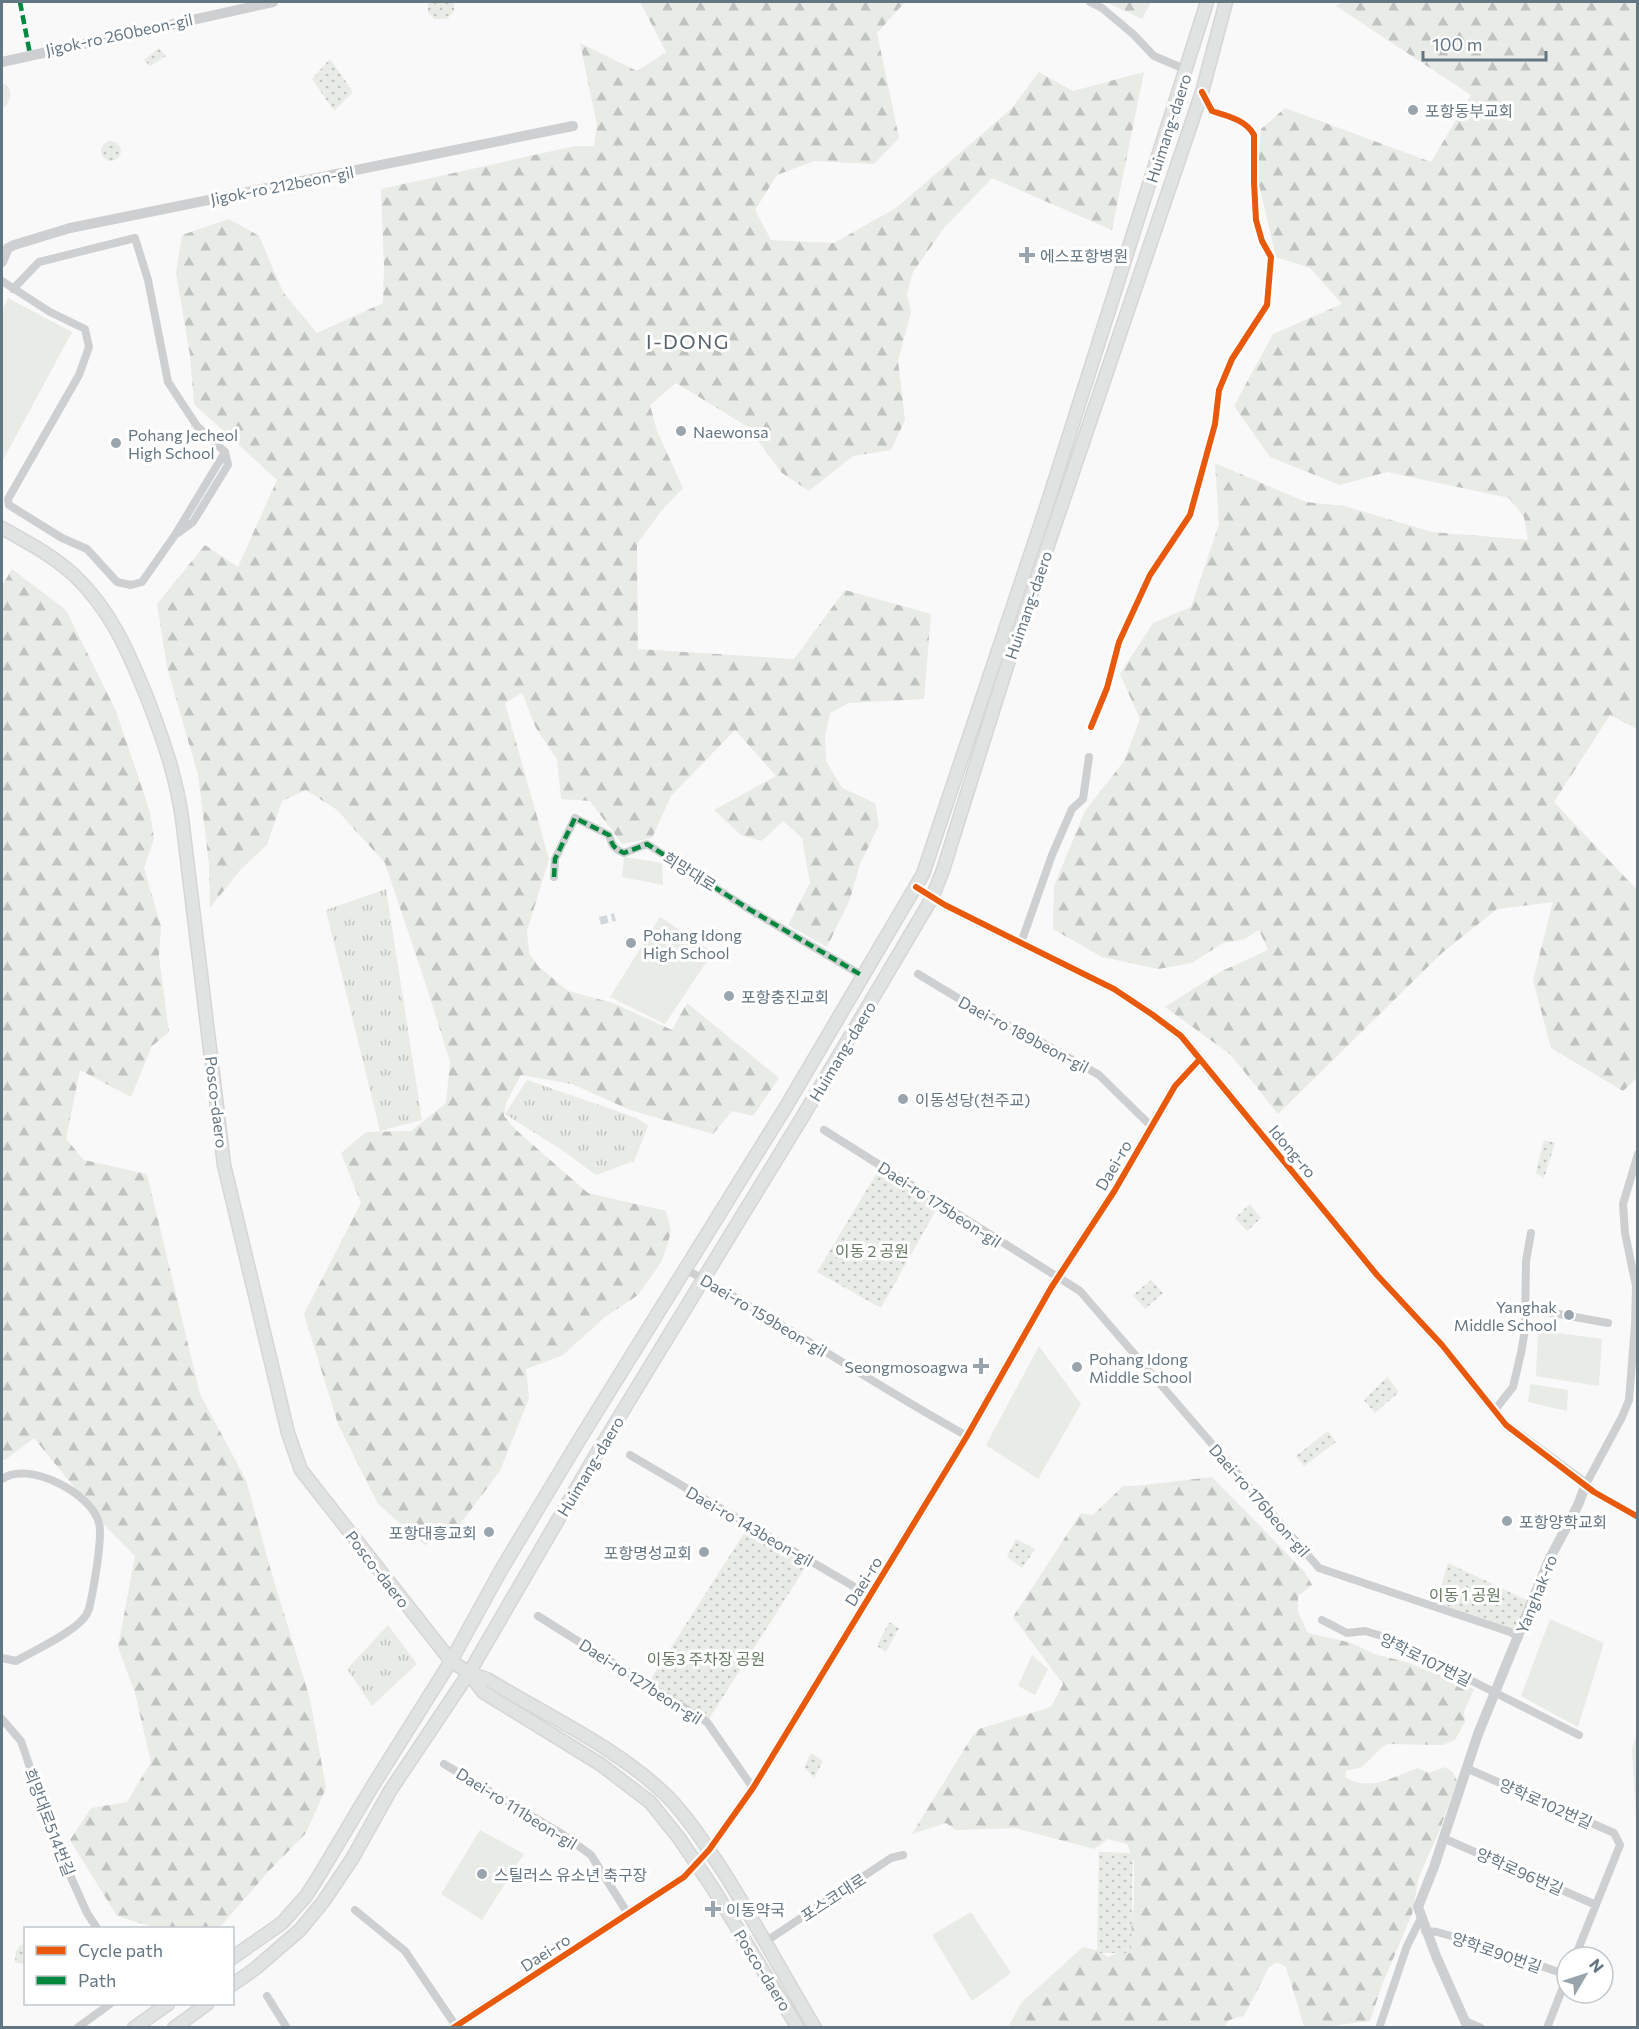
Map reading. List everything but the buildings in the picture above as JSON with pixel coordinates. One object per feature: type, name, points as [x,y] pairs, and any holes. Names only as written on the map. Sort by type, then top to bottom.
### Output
[{"type":"main road","name":"Huimang-daero","points":[[234,1957],[282,1923],[306,1896],[452,1661],[507,1560],[787,1105],[923,874],[1045,512],[1208,2]]},
{"type":"main road","name":"Huimang-daero","points":[[234,1984],[300,1930],[323,1902],[352,1859],[390,1791],[469,1673],[588,1467],[932,898],[943,870],[1007,666],[1202,92],[1226,2]]},
{"type":"main road","points":[[1166,135],[1178,133],[1185,140]]},
{"type":"main road","name":"Posco-daero","points":[[2,528],[52,556],[82,583],[115,624],[164,741],[178,793],[224,1165],[293,1450],[301,1470],[452,1661],[469,1673],[486,1679],[594,1742],[633,1768],[668,1798],[709,1850],[815,2028]]},
{"type":"main road","points":[[708,1230],[726,1241]]},
{"type":"main road","points":[[655,1320],[671,1332]]},
{"type":"main road","name":"Posco-daero","points":[[469,1673],[483,1692],[600,1764],[634,1789],[664,1817],[697,1864],[798,2028]]},
{"type":"main road","points":[[780,1998],[787,1997],[793,1989]]},
{"type":"main road","points":[[134,2028],[167,2005]]},
{"type":"main road","points":[[174,2028],[206,2005]]},
{"type":"street","name":"Jigok-ro 260beon-gil","points":[[2,62],[273,2]]},
{"type":"street","points":[[1090,2],[1102,8],[1133,33],[1154,57],[1187,70]]},
{"type":"street","points":[[1091,727],[1107,688],[1119,642],[1150,575],[1190,515],[1215,424],[1219,390],[1232,359],[1267,305],[1271,257],[1262,241],[1256,220],[1254,135],[1238,120],[1212,111],[1202,92]]},
{"type":"street","name":"Jigok-ro 212beon-gil","points":[[2,262],[8,248],[70,228],[573,126]]},
{"type":"street","points":[[2,281],[50,312],[85,329],[90,346],[79,375],[8,499],[9,506],[87,549],[117,582],[131,585],[142,582],[175,535],[225,452],[197,426],[168,382],[148,280],[135,238],[39,262],[14,288]]},
{"type":"street","points":[[1021,943],[1052,855],[1072,809],[1083,799],[1089,757]]},
{"type":"street","name":"희망대로","points":[[554,877],[555,859],[575,818],[609,835],[617,850],[624,853],[647,844],[753,911],[863,976]]},
{"type":"street","name":"Idong-ro","points":[[916,887],[932,898],[1114,989],[1153,1014],[1181,1036],[1377,1275],[1442,1346],[1506,1425],[1586,1484]]},
{"type":"street","name":"Daei-ro 189beon-gil","points":[[918,975],[976,1010],[1036,1039],[1099,1074],[1151,1126]]},
{"type":"street","name":"Daei-ro","points":[[455,2027],[684,1877],[709,1850],[753,1788],[967,1436],[1058,1277],[1115,1190],[1151,1126],[1180,1080],[1200,1059]]},
{"type":"street","name":"Daei-ro 175beon-gil","points":[[824,1130],[1000,1243],[1058,1277]]},
{"type":"street","name":"Yanghak-ro","points":[[1467,2024],[1425,1931],[1418,1907],[1466,1768],[1549,1560],[1629,1400],[1635,1325],[1635,1286],[1625,1233],[1623,1204],[1638,1154]]},
{"type":"street","points":[[1494,1411],[1513,1387],[1525,1330],[1526,1261],[1531,1233]]},
{"type":"street","name":"Daei-ro 159beon-gil","points":[[685,1269],[782,1324],[907,1402],[967,1436]]},
{"type":"street","name":"Daei-ro 176beon-gil","points":[[1058,1277],[1080,1291],[1319,1568],[1519,1637]]},
{"type":"street","points":[[1525,1308],[1608,1323]]},
{"type":"street","name":"Daei-ro 143beon-gil","points":[[630,1455],[870,1596]]},
{"type":"street","points":[[2,1479],[16,1473],[39,1476],[69,1487],[91,1506],[99,1522],[100,1544],[88,1610],[81,1622],[16,1661],[3,1657]]},
{"type":"street","points":[[1586,1484],[1601,1497],[1638,1517]]},
{"type":"street","name":"Daei-ro 127beon-gil","points":[[538,1616],[707,1722],[753,1788]]},
{"type":"street","name":"양학로107번길","points":[[1322,1620],[1347,1633],[1365,1631],[1385,1637],[1579,1735]]},
{"type":"street","name":"희망대로514번길","points":[[2,1719],[21,1741],[56,1844],[87,1913],[96,1927]]},
{"type":"street","name":"Daei-ro 111beon-gil","points":[[444,1764],[562,1834],[591,1855],[628,1914]]},
{"type":"street","name":"양학로102번길","points":[[1466,1768],[1614,1833],[1620,1845],[1596,1905]]},
{"type":"street","name":"양학로96번길","points":[[1443,1838],[1596,1905]]},
{"type":"street","name":"포스코대로","points":[[765,1941],[891,1858],[903,1855]]},
{"type":"street","points":[[1580,1945],[1596,1905]]},
{"type":"street","points":[[355,1910],[405,1951],[455,2027]]},
{"type":"street","points":[[1379,2028],[1407,1946],[1421,1918]]},
{"type":"street","name":"양학로90번길","points":[[1425,1931],[1466,1940],[1555,1972]]},
{"type":"street","points":[[267,1996],[287,2028]]},
{"type":"street","points":[[77,2028],[109,2005]]},
{"type":"street","points":[[1546,2028],[1555,2005]]},
{"type":"street","points":[[1467,2024],[1481,2028]]},
{"type":"green space","points":[[428,2],[454,2],[454,11],[447,19],[434,19],[428,12]]},
{"type":"green space","points":[[640,2],[905,2],[877,33],[899,138],[874,164],[814,161],[777,175],[755,210],[771,240],[834,243],[896,208],[1011,109],[1039,72],[1073,91],[1144,72],[1112,230],[992,178],[944,228],[913,272],[907,293],[911,312],[898,361],[905,420],[891,450],[853,456],[809,491],[782,473],[748,427],[676,383],[650,405],[657,431],[683,488],[662,510],[637,544],[638,649],[794,659],[845,590],[931,614],[924,699],[849,703],[830,713],[825,737],[826,761],[842,788],[875,803],[879,825],[860,864],[850,899],[827,947],[788,925],[810,883],[802,838],[783,821],[762,841],[741,835],[714,810],[776,776],[735,730],[671,796],[652,838],[622,844],[590,801],[561,799],[557,759],[536,728],[522,693],[505,703],[549,859],[527,931],[529,953],[538,966],[568,991],[613,1003],[672,1030],[687,1003],[779,1078],[753,1116],[732,1111],[713,1134],[630,1110],[572,1084],[521,1075],[506,1103],[504,1116],[516,1130],[588,1193],[666,1211],[671,1231],[662,1261],[638,1295],[605,1317],[563,1355],[526,1369],[529,1398],[500,1471],[454,1532],[425,1545],[378,1504],[338,1424],[304,1314],[361,1203],[341,1153],[366,1132],[411,1131],[446,1103],[450,1062],[385,863],[337,810],[306,790],[282,801],[267,845],[240,870],[210,908],[209,864],[198,775],[167,667],[157,604],[205,545],[238,567],[277,480],[194,404],[190,355],[176,273],[182,235],[229,219],[259,236],[283,292],[317,333],[383,303],[381,189],[575,146],[594,146],[597,125],[580,43],[637,71],[666,52]]},
{"type":"green space","points":[[1106,2],[1151,2],[1142,19]]},
{"type":"green space","points":[[1342,2],[1637,2],[1637,729],[1610,715],[1554,802],[1637,890],[1637,1078],[1623,1091],[1551,1048],[1533,980],[1553,902],[1497,909],[1442,953],[1278,1114],[1231,1055],[1165,1007],[1220,972],[1268,950],[1259,930],[1243,940],[1223,943],[1192,963],[1158,969],[1102,957],[1053,929],[1054,886],[1085,811],[1124,761],[1140,719],[1120,674],[1153,623],[1191,607],[1219,524],[1215,463],[1306,502],[1344,506],[1432,532],[1528,540],[1524,517],[1509,498],[1387,472],[1340,485],[1270,457],[1234,406],[1273,334],[1342,304],[1310,268],[1276,257],[1257,176],[1261,129],[1285,108],[1431,162],[1471,95],[1336,6]]},
{"type":"green space","points":[[159,48],[166,56],[150,66],[144,60]]},
{"type":"green space","points":[[330,59],[353,92],[334,111],[312,79]]},
{"type":"green space","points":[[2,83],[9,88],[10,95],[8,103],[2,109]]},
{"type":"green space","points":[[107,141],[115,141],[121,147],[121,155],[115,161],[107,161],[101,155],[101,147]]},
{"type":"green space","points":[[8,298],[72,332],[2,462],[2,310]]},
{"type":"green space","points":[[12,569],[66,610],[116,711],[150,812],[154,839],[144,868],[161,926],[159,956],[169,1032],[152,1046],[131,1097],[80,1070],[66,1139],[84,1160],[147,1174],[200,1394],[246,1480],[310,1699],[326,1788],[306,1833],[220,1927],[153,1927],[117,1916],[70,1840],[91,1808],[127,1802],[151,1762],[135,1693],[118,1647],[135,1556],[110,1531],[34,1438],[5,1460],[2,1459],[2,586]]},
{"type":"green space","points":[[624,857],[662,863],[663,885],[622,877]]},
{"type":"green space","points":[[386,889],[422,1120],[380,1131],[326,910]]},
{"type":"green space","points":[[660,917],[713,952],[665,1024],[610,997]]},
{"type":"green space","points":[[527,1080],[637,1118],[648,1126],[634,1161],[596,1175],[562,1150],[505,1114]]},
{"type":"green space","points":[[1544,1140],[1555,1143],[1544,1178],[1536,1173]]},
{"type":"green space","name":"이동 2 공원","points":[[881,1166],[940,1203],[881,1308],[817,1272]]},
{"type":"green space","points":[[1250,1204],[1261,1218],[1247,1231],[1235,1218]]},
{"type":"green space","points":[[1151,1280],[1163,1293],[1145,1309],[1133,1295]]},
{"type":"green space","points":[[1538,1330],[1602,1339],[1599,1386],[1536,1376]]},
{"type":"green space","points":[[1039,1346],[1081,1404],[1038,1479],[986,1445]]},
{"type":"green space","points":[[1387,1377],[1399,1392],[1375,1413],[1364,1400]]},
{"type":"green space","points":[[1530,1384],[1568,1390],[1567,1411],[1528,1402]]},
{"type":"green space","points":[[1328,1431],[1336,1442],[1304,1466],[1296,1456]]},
{"type":"green space","points":[[1212,1477],[1304,1571],[1312,1585],[1298,1596],[1298,1612],[1308,1633],[1352,1643],[1374,1654],[1406,1662],[1474,1689],[1464,1712],[1465,1722],[1455,1740],[1442,1745],[1388,1744],[1362,1767],[1346,1771],[1345,1777],[1354,1782],[1363,1783],[1381,1782],[1418,1768],[1429,1773],[1445,1767],[1453,1772],[1457,1781],[1439,1832],[1419,1876],[1412,1914],[1382,1985],[1370,2021],[1322,2027],[1304,2026],[1286,1967],[1277,1962],[1269,1967],[1244,2016],[1229,2020],[1224,2027],[1008,2027],[1021,2003],[1083,1947],[1099,1951],[1108,1957],[1127,1948],[1134,1905],[1134,1862],[1127,1844],[1108,1839],[1094,1849],[1015,1828],[956,1830],[946,1823],[912,1834],[973,1735],[979,1729],[1051,1707],[1063,1684],[1013,1617],[1081,1513],[1093,1515],[1123,1486]]},
{"type":"green space","name":"이동3 주차장 공원","points":[[750,1524],[810,1560],[707,1722],[647,1685]]},
{"type":"green space","points":[[1016,1539],[1035,1549],[1022,1568],[1007,1557]]},
{"type":"green space","name":"이동 1 공원","points":[[1448,1563],[1531,1602],[1519,1637],[1436,1604]]},
{"type":"green space","points":[[1550,1619],[1604,1643],[1578,1727],[1521,1696]]},
{"type":"green space","points":[[889,1622],[899,1628],[886,1652],[877,1646]]},
{"type":"green space","points":[[388,1625],[417,1664],[372,1706],[347,1669]]},
{"type":"green space","points":[[1032,1655],[1048,1669],[1035,1695],[1018,1686]]},
{"type":"green space","points":[[1637,1734],[1638,1817],[1636,1818],[1632,1749]]},
{"type":"green space","points":[[811,1753],[823,1761],[814,1778],[804,1767]]},
{"type":"green space","name":"스틸러스 유소년 축구장","points":[[480,1830],[524,1854],[482,1920],[441,1894]]},
{"type":"green space","points":[[1099,1852],[1133,1853],[1131,1953],[1097,1953]]},
{"type":"green space","points":[[971,1912],[1011,1973],[972,2001],[932,1935]]},
{"type":"green space","points":[[24,1944],[24,1966],[15,1962],[16,1951],[20,1945]]},
{"type":"tunnel","points":[[600,921],[615,917]]},
{"type":"marked path","points":[[20,2],[30,54]]},
{"type":"marked path","points":[[554,877],[555,859],[575,818],[609,835],[614,846],[624,853],[647,844],[747,908],[863,976]]},
{"type":"cycle path","points":[[1091,727],[1107,688],[1119,642],[1150,575],[1190,515],[1215,424],[1219,390],[1232,359],[1267,305],[1271,257],[1262,241],[1256,220],[1254,135],[1241,122],[1212,111],[1202,92]]},
{"type":"cycle path","points":[[916,887],[945,905],[1114,989],[1181,1036],[1377,1275],[1442,1345],[1506,1425],[1594,1492],[1638,1517]]},
{"type":"cycle path","points":[[453,2028],[684,1877],[709,1850],[753,1788],[967,1436],[1051,1288],[1115,1190],[1175,1086],[1200,1059]]},
{"type":"place","name":"포항동부교회","points":[[1413,110]]},
{"type":"place","name":"에스포항병원","points":[[1027,255]]},
{"type":"place","name":"Naewonsa","points":[[681,431]]},
{"type":"place","name":"Pohang Jecheol High School","points":[[116,443]]},
{"type":"place","name":"Pohang Idong High School","points":[[631,943]]},
{"type":"place","name":"포항충진교회","points":[[729,996]]},
{"type":"place","name":"이동성당(천주교)","points":[[903,1099]]},
{"type":"place","name":"Yanghak Middle School","points":[[1569,1315]]},
{"type":"place","name":"Seongmosoagwa","points":[[981,1366]]},
{"type":"place","name":"Pohang Idong Middle School","points":[[1077,1367]]},
{"type":"place","name":"포항양학교회","points":[[1507,1521]]},
{"type":"place","name":"포항대흥교회","points":[[489,1532]]},
{"type":"place","name":"포항명성교회","points":[[704,1552]]},
{"type":"place","name":"스틸러스 유소년 축구장","points":[[482,1874]]},
{"type":"place","name":"이동약국","points":[[713,1909]]},
{"type":"district","name":"I-DONG","points":[[688,341]]}]
